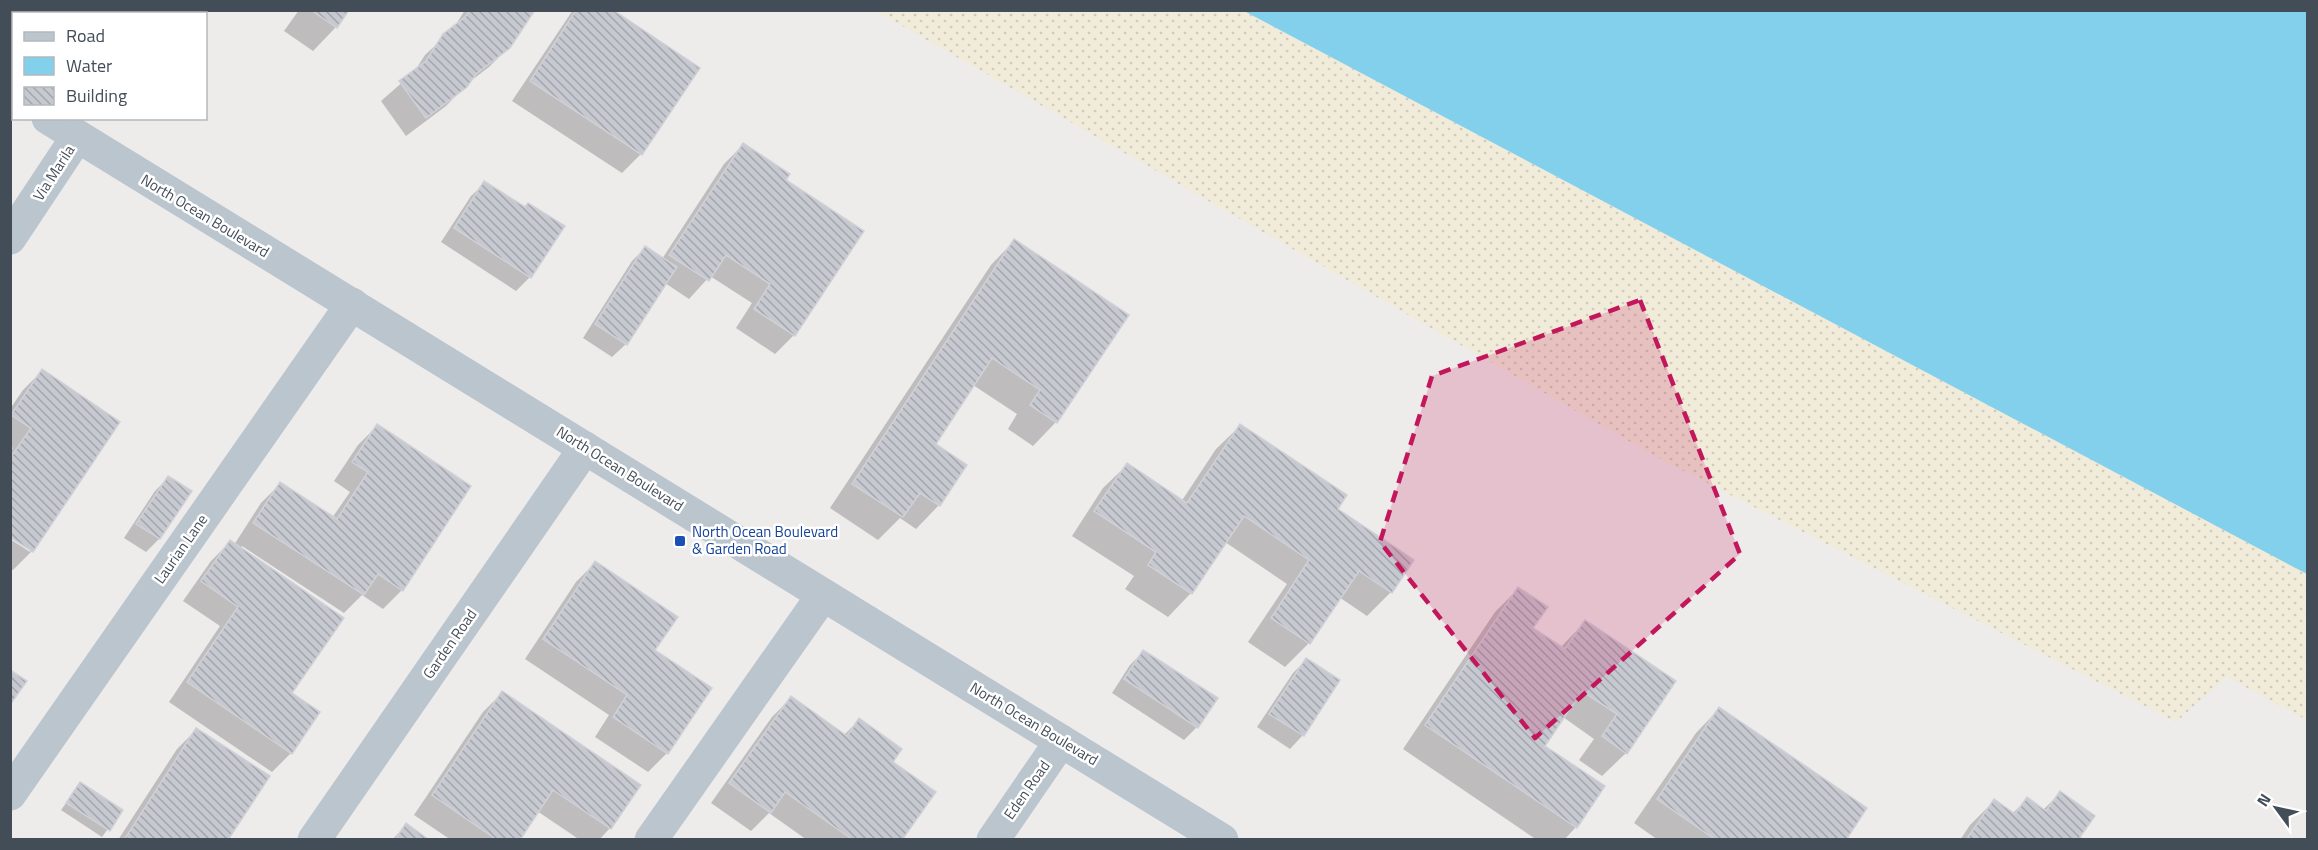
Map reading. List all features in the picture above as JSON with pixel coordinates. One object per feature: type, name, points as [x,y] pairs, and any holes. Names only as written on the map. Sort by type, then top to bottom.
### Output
[{"type":"street","name":"North Ocean Boulevard","points":[[51,120],[1222,840]]},
{"type":"street","name":"Via Marila","points":[[10,238],[77,137]]},
{"type":"street","name":"Laurian Lane","points":[[10,794],[352,304]]},
{"type":"street","name":"Garden Road","points":[[314,840],[585,448]]},
{"type":"street","points":[[651,840],[823,595]]},
{"type":"street","name":"Eden Road","points":[[993,840],[1061,741]]},
{"type":"highlighted area","points":[[1640,300],[1740,554],[1535,738],[1380,542],[1432,376]]},
{"type":"sand","points":[[876,11],[1244,11],[2307,574],[2307,720],[2227,677],[2176,722],[1662,460]]},
{"type":"water","points":[[1244,11],[2307,11],[2307,574]]},
{"type":"building","points":[[311,10],[349,10],[337,28]]},
{"type":"building","points":[[470,10],[535,10],[510,48],[476,74],[467,87],[426,118],[399,81],[426,61],[443,34],[465,17]]},
{"type":"building","points":[[576,10],[613,10],[700,68],[642,155],[530,81]]},
{"type":"building","points":[[743,143],[790,174],[786,180],[864,231],[795,336],[754,309],[770,284],[726,255],[709,281],[669,255]]},
{"type":"building","points":[[484,181],[525,207],[528,203],[565,226],[531,278],[454,228]]},
{"type":"building","points":[[1014,239],[1129,315],[1057,423],[1030,405],[1040,390],[992,358],[936,444],[967,465],[940,506],[920,493],[903,517],[852,484]]},
{"type":"building","points":[[645,246],[677,267],[627,345],[595,324]]},
{"type":"building","points":[[42,369],[120,422],[33,552],[10,537],[10,458],[31,428],[11,415]]},
{"type":"building","points":[[377,424],[471,486],[403,591],[378,574],[364,595],[253,523],[280,482],[337,519],[368,472],[352,462]]},
{"type":"building","points":[[1240,424],[1347,495],[1338,509],[1414,560],[1392,593],[1359,571],[1310,644],[1271,618],[1309,560],[1244,516],[1192,594],[1148,565],[1156,552],[1094,511],[1127,463],[1187,503]]},
{"type":"building","points":[[168,476],[192,491],[160,539],[136,524]]},
{"type":"building","points":[[230,540],[344,618],[292,693],[320,712],[292,754],[187,682],[238,607],[201,581]]},
{"type":"building","points":[[595,561],[678,617],[655,650],[712,688],[668,754],[613,717],[627,695],[543,639]]},
{"type":"building","points":[[1518,587],[1548,607],[1533,628],[1565,649],[1585,620],[1676,681],[1627,754],[1602,736],[1617,714],[1582,691],[1545,746],[1605,786],[1577,828],[1425,725]]},
{"type":"building","points":[[1143,650],[1218,698],[1198,728],[1124,679]]},
{"type":"building","points":[[1306,658],[1340,680],[1304,736],[1269,714]]},
{"type":"building","points":[[10,670],[27,681],[10,705]]},
{"type":"building","points":[[502,691],[641,785],[611,829],[553,790],[520,840],[497,840],[432,795]]},
{"type":"building","points":[[791,696],[847,736],[859,718],[902,749],[893,762],[936,792],[902,840],[853,840],[785,792],[771,813],[729,783]]},
{"type":"building","points":[[1719,707],[1867,808],[1846,840],[1716,840],[1657,799]]},
{"type":"building","points":[[196,728],[270,776],[228,840],[124,840]]},
{"type":"building","points":[[80,782],[123,810],[110,831],[66,803]]},
{"type":"building","points":[[2060,791],[2095,816],[2080,837],[2084,840],[1966,840],[1994,799],[2015,814],[2027,797],[2046,811]]},
{"type":"building","points":[[406,823],[429,840],[395,840]]},
{"type":"place","name":"North Ocean Boulevard & Garden Road","points":[[680,541]]}]
